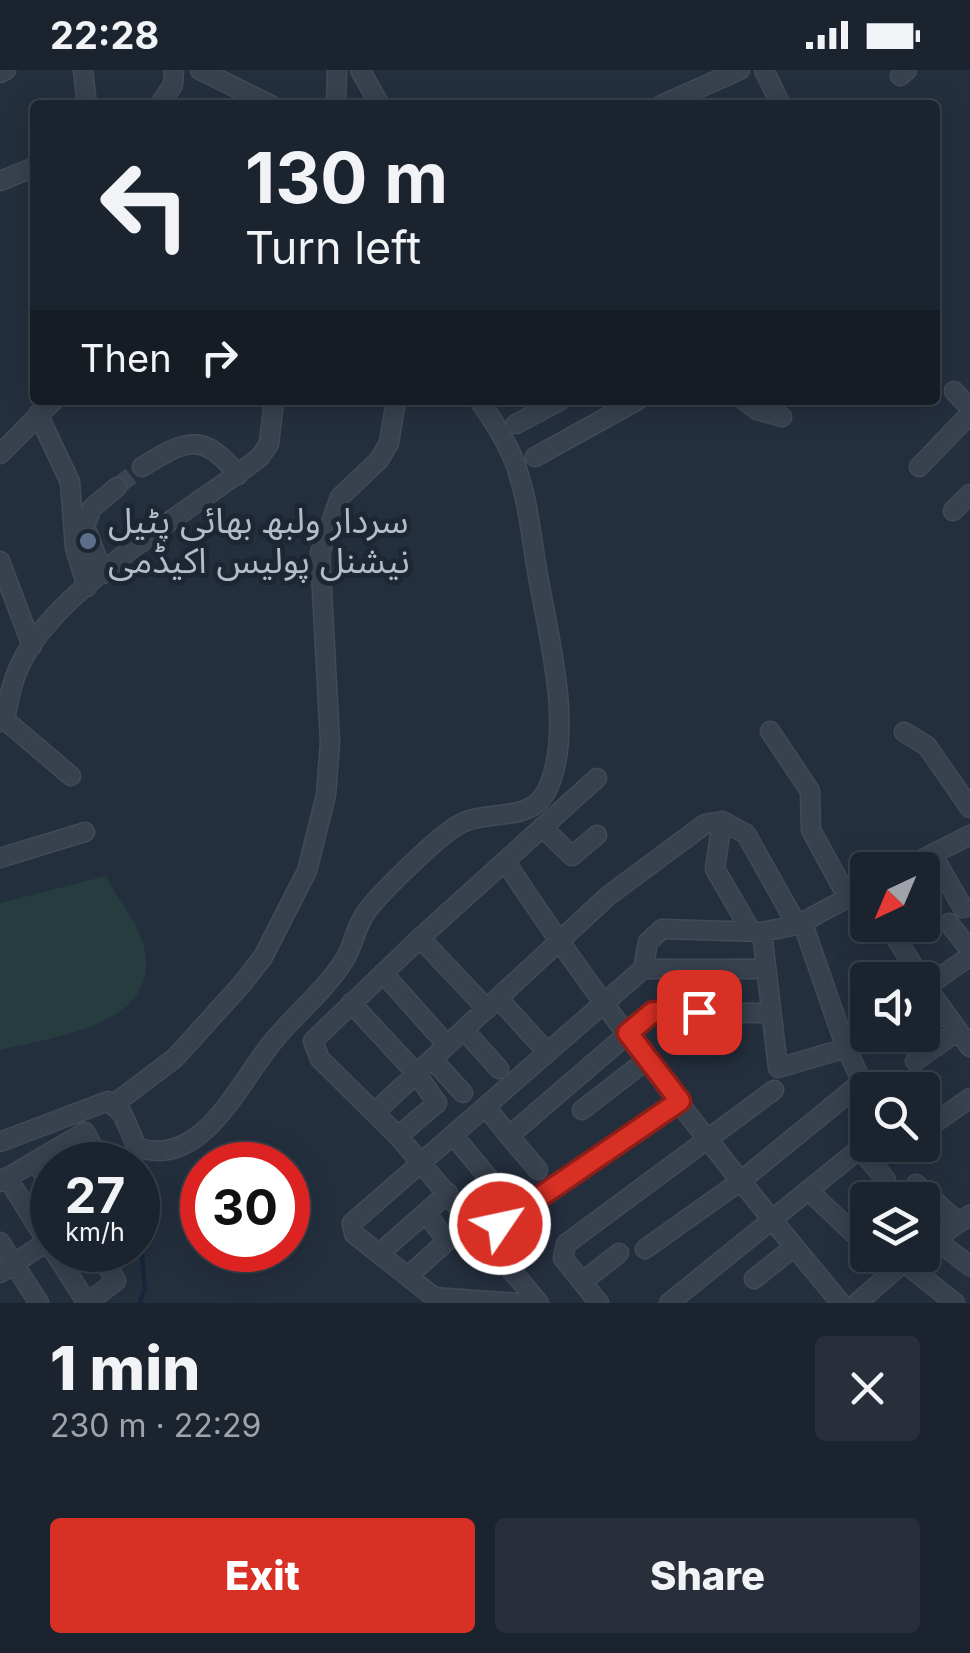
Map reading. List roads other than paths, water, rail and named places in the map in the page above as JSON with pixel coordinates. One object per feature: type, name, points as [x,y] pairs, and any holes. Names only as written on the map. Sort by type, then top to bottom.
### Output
[{"type":"street","points":[[83,70],[87,100]]},
{"type":"street","points":[[162,100],[173,85],[174,70]]},
{"type":"street","points":[[200,70],[248,100]]},
{"type":"street","points":[[336,100],[337,70]]},
{"type":"street","points":[[360,70],[377,100]]},
{"type":"street","points":[[673,100],[740,70]]},
{"type":"street","points":[[764,70],[779,100]]},
{"type":"street","points":[[0,180],[30,170]]},
{"type":"street","points":[[919,467],[970,411],[954,391]]},
{"type":"street","points":[[0,454],[48,405]]},
{"type":"street","points":[[71,776],[3,721],[10,689],[32,646],[102,574],[260,457],[269,444],[273,405]]},
{"type":"street","points":[[0,1142],[101,1102],[114,1104],[175,1058],[263,958],[307,871],[326,795],[330,742],[320,553],[340,497],[379,460],[389,444],[395,405]]},
{"type":"street","points":[[114,1104],[145,1150],[186,1142],[217,1118],[270,1044],[345,958],[368,909],[448,834],[475,819],[533,807],[550,786],[558,730],[554,672],[528,503],[515,462],[482,405]]},
{"type":"street","points":[[516,424],[552,405]]},
{"type":"street","points":[[535,457],[629,405]]},
{"type":"street","points":[[750,405],[782,418]]},
{"type":"street","points":[[38,414],[70,482],[74,548],[87,587]]},
{"type":"street","points":[[142,467],[172,448],[191,443],[212,446],[238,474]]},
{"type":"street","points":[[102,574],[85,526],[87,514],[117,487]]},
{"type":"street","points":[[952,511],[970,494]]},
{"type":"street","points":[[0,561],[32,646]]},
{"type":"street","points":[[770,731],[810,791],[811,830],[850,877]]},
{"type":"street","points":[[904,732],[927,746],[963,782],[970,808]]},
{"type":"street","points":[[539,1303],[398,1136],[313,1047],[317,1035],[597,778]]},
{"type":"street","points":[[722,820],[715,868],[756,932],[778,1068],[850,1045]]},
{"type":"street","points":[[376,1112],[608,896],[706,824],[722,820],[746,834],[800,924],[858,1072]]},
{"type":"street","points":[[542,827],[572,856],[597,835]]},
{"type":"street","points":[[0,858],[85,832]]},
{"type":"street","points":[[936,852],[970,835]]},
{"type":"street","points":[[505,862],[558,943],[772,1221],[841,1303]]},
{"type":"street","points":[[940,868],[962,908]]},
{"type":"street","points":[[643,969],[648,942],[662,929],[756,932],[800,924],[850,898]]},
{"type":"street","points":[[940,973],[970,953],[949,923]]},
{"type":"street","points":[[420,938],[547,1052]]},
{"type":"street","points":[[517,1303],[434,1296],[354,1234],[352,1223],[643,969],[764,968]]},
{"type":"street","points":[[383,973],[447,1045]]},
{"type":"street","points":[[351,1003],[416,1073],[437,1103],[398,1136]]},
{"type":"street","points":[[940,1007],[970,1048]]},
{"type":"street","points":[[509,1136],[653,1012],[770,1012]]},
{"type":"street","points":[[464,1030],[499,1069]]},
{"type":"street","points":[[915,1061],[958,1031]]},
{"type":"street","points":[[432,1059],[463,1093]]},
{"type":"street","points":[[582,1110],[648,1059]]},
{"type":"street","points":[[598,1303],[563,1258],[566,1244],[712,1140],[774,1090]]},
{"type":"street","points":[[645,1249],[850,1098]]},
{"type":"street","points":[[940,1119],[970,1098]]},
{"type":"street","points":[[484,1235],[680,1101]]},
{"type":"street","points":[[486,1107],[538,1170]]},
{"type":"street","points":[[68,1142],[85,1132],[90,1142]]},
{"type":"street","points":[[453,1135],[517,1212]]},
{"type":"street","points":[[669,1303],[850,1157]]},
{"type":"street","points":[[875,1162],[886,1180]]},
{"type":"street","points":[[30,1164],[4,1180],[30,1216]]},
{"type":"street","points":[[809,1191],[850,1230]]},
{"type":"street","points":[[381,1252],[448,1193]]},
{"type":"street","points":[[940,1200],[967,1218],[940,1235]]},
{"type":"street","points":[[408,1276],[447,1241],[426,1213]]},
{"type":"street","points":[[0,1242],[7,1268],[38,1303]]},
{"type":"street","points":[[754,1278],[794,1247]]},
{"type":"street","points":[[940,1249],[970,1266]]},
{"type":"street","points":[[582,1282],[619,1252]]},
{"type":"street","points":[[7,1268],[30,1256]]},
{"type":"street","points":[[68,1272],[87,1303],[116,1281],[110,1272]]},
{"type":"street","points":[[857,1303],[891,1272]]},
{"type":"street","points":[[915,1272],[955,1303]]},
{"type":"waterway","points":[[140,1303],[145,1288],[144,1272]]},
{"type":"tunnel","points":[[117,487],[142,467]]},
{"type":"place","name":"سردار ولبھ بھائی پٹیل نیشنل پولیس اکیڈمی","points":[[88,541]]}]
